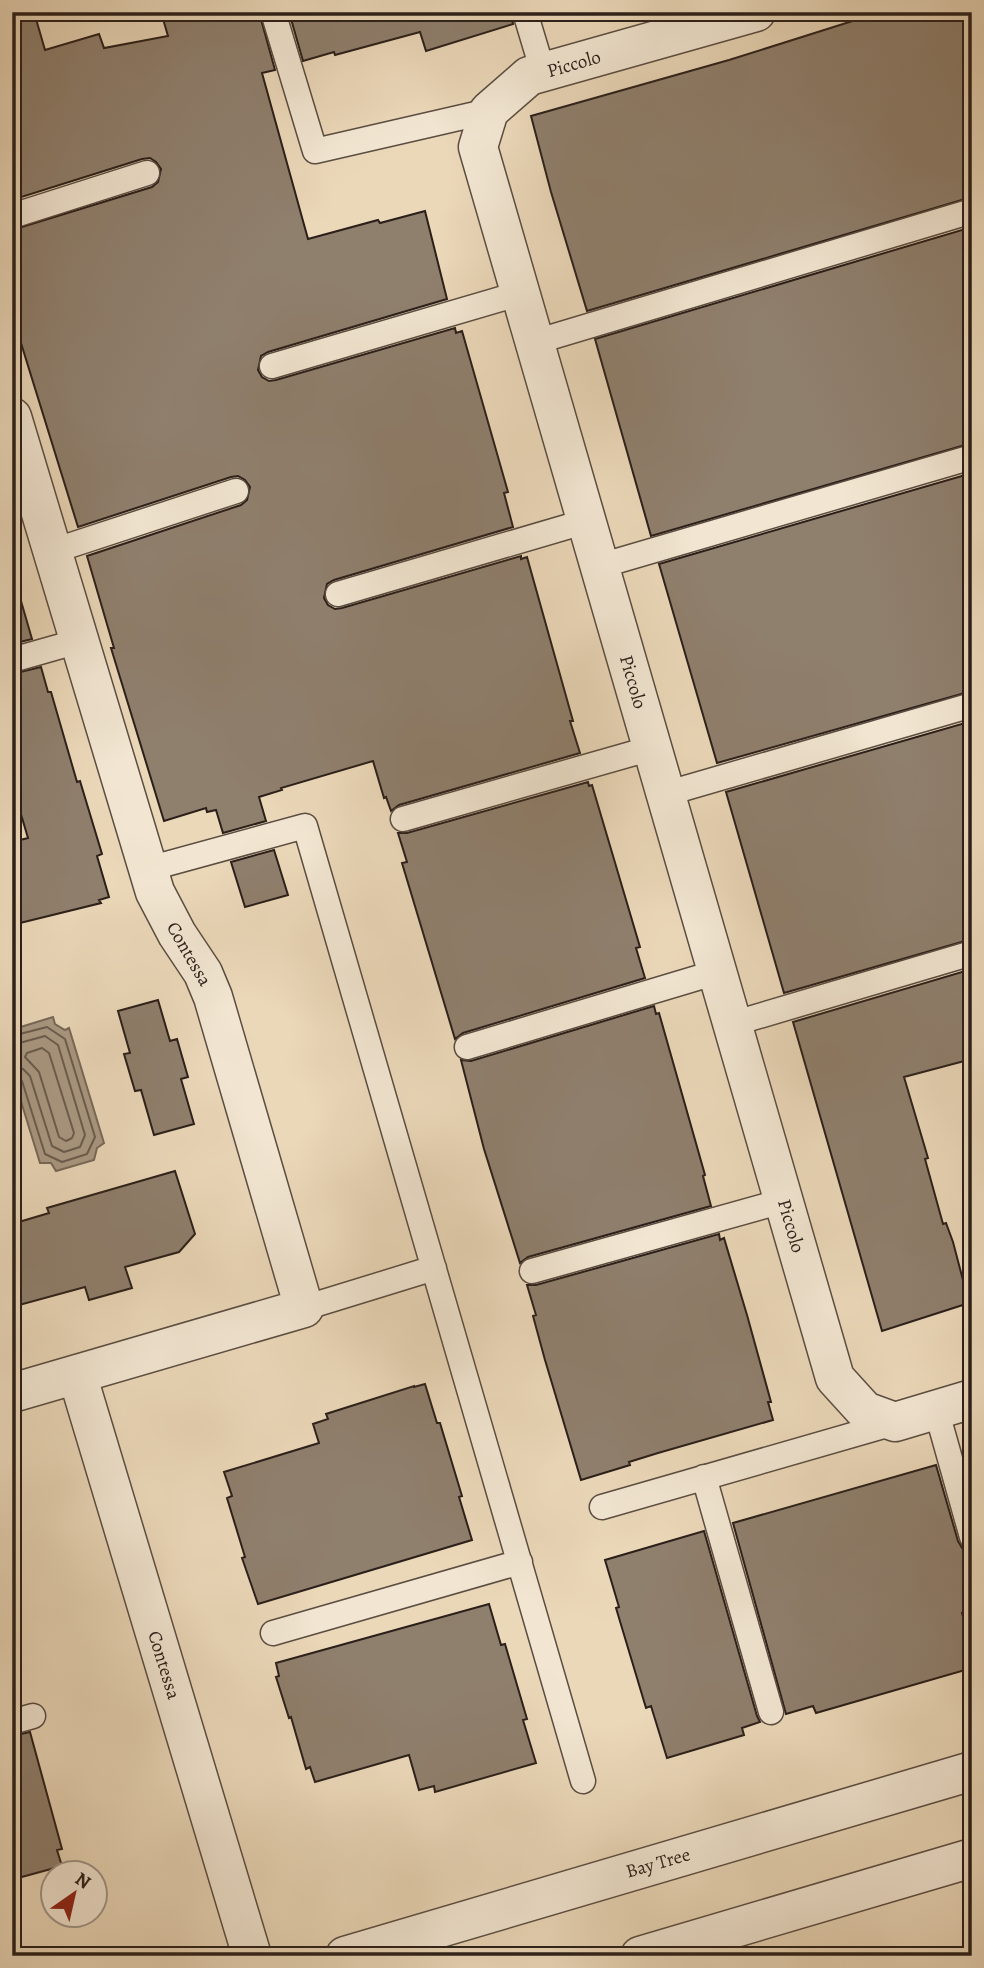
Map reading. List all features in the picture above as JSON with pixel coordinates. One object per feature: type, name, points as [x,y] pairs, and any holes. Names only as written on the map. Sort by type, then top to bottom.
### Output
[{"type":"street","name":"Piccolo","points":[[756,12],[529,76],[489,111],[478,147],[835,1378],[865,1411],[895,1422]]},
{"type":"street","name":"Contessa","points":[[12,416],[155,892],[177,934],[203,973],[213,997],[304,1308]]},
{"type":"street","points":[[12,1393],[304,1308]]},
{"type":"street","name":"Contessa","points":[[77,1374],[252,1956]]},
{"type":"street","points":[[895,1422],[972,1399]]},
{"type":"street","name":"Bay Tree","points":[[345,1956],[972,1771]]},
{"type":"street","points":[[640,1956],[972,1858]]},
{"type":"lane","points":[[273,12],[315,151],[489,111]]},
{"type":"lane","points":[[525,12],[543,72]]},
{"type":"lane","points":[[12,216],[147,173]]},
{"type":"lane","points":[[535,342],[972,211]]},
{"type":"lane","points":[[272,366],[520,293]]},
{"type":"lane","points":[[600,566],[972,457]]},
{"type":"lane","points":[[53,551],[236,491]]},
{"type":"lane","points":[[338,594],[587,521]]},
{"type":"lane","points":[[12,660],[79,641]]},
{"type":"lane","points":[[665,794],[972,705]]},
{"type":"lane","points":[[403,818],[652,748]]},
{"type":"lane","points":[[148,869],[305,826],[583,1781]]},
{"type":"lane","points":[[732,1024],[972,953]]},
{"type":"lane","points":[[467,1047],[717,972]]},
{"type":"lane","points":[[532,1271],[783,1201]]},
{"type":"lane","points":[[304,1308],[434,1268]]},
{"type":"lane","points":[[936,1409],[972,1537]]},
{"type":"lane","points":[[602,1507],[895,1422]]},
{"type":"lane","points":[[704,1477],[771,1712]]},
{"type":"lane","points":[[273,1633],[520,1562]]},
{"type":"water","points":[[53,1017],[55,1024],[65,1030],[69,1028],[104,1143],[97,1148],[94,1160],[56,1171],[51,1163],[40,1163],[12,1072],[14,1029]]},
{"type":"building","points":[[12,12],[34,12],[45,50],[99,34],[104,48],[168,36],[161,12],[259,12],[275,70],[262,73],[308,239],[378,220],[380,223],[425,211],[447,299],[268,352],[261,356],[258,370],[262,377],[269,381],[276,380],[455,328],[456,333],[462,331],[508,492],[504,493],[513,527],[334,580],[327,584],[324,598],[328,605],[335,609],[342,608],[521,556],[521,559],[527,557],[580,753],[399,805],[391,811],[386,797],[384,798],[373,761],[259,797],[266,821],[223,833],[216,810],[207,812],[206,808],[164,821],[111,648],[114,648],[87,556],[241,505],[247,500],[250,487],[238,476],[231,477],[78,527],[12,314],[12,230],[152,187],[158,182],[161,169],[150,158],[142,159],[12,200]]},
{"type":"building","points":[[289,12],[511,12],[513,24],[426,51],[420,32],[303,61]]},
{"type":"building","points":[[881,12],[972,12],[972,197],[587,311],[531,116],[729,60]]},
{"type":"building","points":[[972,227],[972,443],[651,536],[595,339]]},
{"type":"building","points":[[972,473],[972,691],[717,763],[659,564]]},
{"type":"building","points":[[21,601],[32,639],[12,644],[12,603]]},
{"type":"building","points":[[41,667],[102,854],[97,856],[109,897],[99,900],[101,903],[12,925],[12,842],[28,838],[12,784],[12,674]]},
{"type":"building","points":[[972,721],[972,939],[784,993],[726,792]]},
{"type":"building","points":[[588,782],[589,786],[592,785],[640,947],[636,948],[645,978],[463,1033],[455,1039],[402,863],[407,862],[398,833],[407,833]]},
{"type":"building","points":[[274,850],[288,895],[245,907],[231,862]]},
{"type":"building","points":[[972,969],[972,1059],[904,1077],[928,1158],[925,1159],[943,1224],[946,1223],[953,1242],[969,1303],[882,1331],[793,1022]]},
{"type":"building","points":[[158,1000],[170,1041],[177,1039],[188,1077],[181,1079],[194,1124],[154,1135],[141,1090],[135,1091],[124,1054],[130,1053],[118,1011]]},
{"type":"building","points":[[654,1006],[656,1014],[659,1013],[705,1175],[703,1176],[711,1206],[528,1257],[520,1263],[484,1149],[461,1060],[471,1061]]},
{"type":"building","points":[[175,1171],[195,1234],[179,1252],[125,1267],[132,1288],[89,1300],[85,1287],[12,1307],[12,1224],[49,1213],[47,1208]]},
{"type":"building","points":[[719,1234],[720,1240],[724,1238],[747,1315],[771,1402],[768,1402],[773,1420],[629,1462],[630,1465],[581,1480],[545,1360],[527,1285],[536,1285]]},
{"type":"building","points":[[425,1384],[462,1496],[459,1497],[472,1540],[258,1604],[242,1558],[245,1557],[227,1498],[232,1496],[224,1472],[319,1443],[313,1424],[328,1419],[326,1414]]},
{"type":"building","points":[[936,1465],[958,1541],[962,1548],[972,1551],[972,1611],[962,1613],[972,1646],[972,1668],[816,1713],[813,1706],[786,1714],[733,1523]]},
{"type":"building","points":[[704,1531],[760,1722],[742,1728],[744,1735],[667,1758],[651,1706],[646,1708],[616,1608],[619,1607],[605,1560]]},
{"type":"building","points":[[489,1604],[501,1645],[505,1644],[527,1719],[523,1720],[536,1763],[435,1792],[434,1786],[419,1790],[409,1755],[315,1782],[310,1767],[306,1769],[291,1717],[289,1718],[276,1677],[279,1676],[276,1663]]},
{"type":"building","points":[[30,1732],[62,1849],[57,1850],[60,1860],[38,1860],[38,1873],[18,1878],[12,1857],[12,1736]]}]
